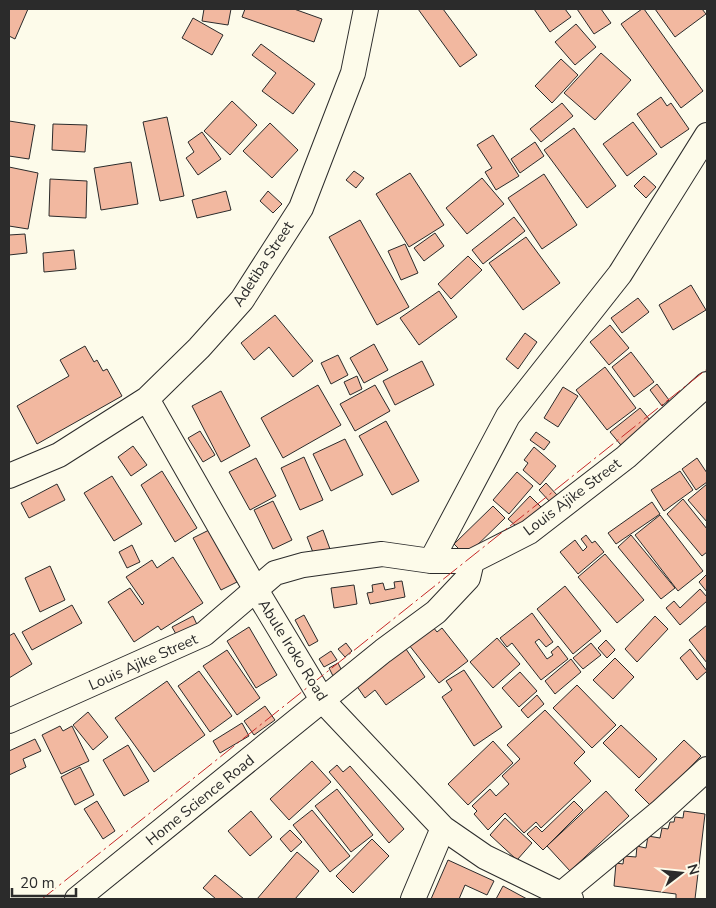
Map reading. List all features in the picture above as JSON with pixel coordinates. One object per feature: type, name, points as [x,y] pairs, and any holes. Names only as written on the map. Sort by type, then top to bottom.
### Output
[{"type":"street","name":"Adetiba Street","points":[[9,476],[59,455],[147,400],[200,348],[242,300],[300,208],[353,73],[366,9]]},
{"type":"street","points":[[431,561],[508,416],[620,274],[707,135]]},
{"type":"street","name":"Louis Ajike Street","points":[[9,722],[204,634],[275,573],[303,565],[382,554],[455,563],[472,561],[529,532],[626,457],[707,384]]},
{"type":"street","name":"Abule Iroko Road","points":[[147,400],[256,590],[323,701],[443,828],[485,857],[565,897]]},
{"type":"street","name":"Home Science Road","points":[[77,899],[436,612],[468,578],[472,561]]},
{"type":"street","points":[[565,897],[707,769]]},
{"type":"street","points":[[413,899],[443,828]]},
{"type":"building","points":[[9,9],[28,9],[15,39],[9,36]]},
{"type":"building","points":[[204,9],[231,9],[228,25],[202,21]]},
{"type":"building","points":[[245,9],[294,9],[322,19],[314,42],[242,17]]},
{"type":"building","points":[[418,9],[443,9],[477,55],[460,67]]},
{"type":"building","points":[[534,9],[565,9],[571,17],[550,32]]},
{"type":"building","points":[[577,9],[601,9],[611,23],[594,34]]},
{"type":"building","points":[[644,9],[703,91],[681,108],[621,24]]},
{"type":"building","points":[[655,9],[702,9],[706,14],[675,37]]},
{"type":"building","points":[[193,18],[223,35],[212,55],[182,38]]},
{"type":"building","points":[[576,24],[596,47],[575,65],[555,42]]},
{"type":"building","points":[[261,44],[315,84],[293,114],[262,91],[276,73],[252,55]]},
{"type":"building","points":[[601,53],[631,80],[595,120],[564,93]]},
{"type":"building","points":[[561,59],[578,75],[552,103],[535,86]]},
{"type":"building","points":[[661,97],[667,106],[671,103],[689,129],[661,148],[637,114]]},
{"type":"building","points":[[232,101],[257,125],[230,155],[204,131]]},
{"type":"building","points":[[562,103],[573,116],[541,142],[530,129]]},
{"type":"building","points":[[167,117],[184,196],[160,201],[143,122]]},
{"type":"building","points":[[9,121],[35,125],[29,159],[9,156]]},
{"type":"building","points":[[633,122],[657,154],[627,176],[603,144]]},
{"type":"building","points":[[270,123],[298,150],[272,178],[243,151]]},
{"type":"building","points":[[53,124],[87,125],[85,152],[52,150]]},
{"type":"building","points":[[574,128],[616,186],[587,208],[544,150]]},
{"type":"building","points":[[202,132],[221,159],[198,175],[186,158],[194,152],[188,142]]},
{"type":"building","points":[[493,135],[519,176],[496,190],[485,172],[492,168],[477,145]]},
{"type":"building","points":[[535,142],[544,156],[520,173],[511,159]]},
{"type":"building","points":[[131,162],[138,204],[101,210],[94,168]]},
{"type":"building","points":[[9,167],[38,173],[28,229],[9,226]]},
{"type":"building","points":[[354,171],[364,178],[356,188],[346,180]]},
{"type":"building","points":[[410,173],[444,225],[409,247],[376,194]]},
{"type":"building","points":[[544,174],[577,225],[542,249],[508,198]]},
{"type":"building","points":[[644,176],[656,187],[646,198],[634,186]]},
{"type":"building","points":[[482,178],[504,204],[467,234],[446,208]]},
{"type":"building","points":[[50,179],[87,181],[86,218],[49,216]]},
{"type":"building","points":[[226,191],[231,210],[197,218],[192,200]]},
{"type":"building","points":[[268,191],[282,204],[273,213],[260,201]]},
{"type":"building","points":[[514,217],[525,231],[483,264],[472,250]]},
{"type":"building","points":[[360,220],[409,307],[377,325],[329,237]]},
{"type":"building","points":[[435,233],[444,246],[424,261],[414,248]]},
{"type":"building","points":[[25,234],[27,253],[9,255],[9,235]]},
{"type":"building","points":[[526,237],[560,283],[523,310],[489,263]]},
{"type":"building","points":[[405,244],[418,273],[401,280],[388,251]]},
{"type":"building","points":[[74,250],[76,269],[44,272],[43,253]]},
{"type":"building","points":[[468,256],[482,270],[451,299],[438,284]]},
{"type":"building","points":[[691,285],[706,310],[673,330],[659,305]]},
{"type":"building","points":[[439,291],[457,317],[419,345],[400,318]]},
{"type":"building","points":[[638,298],[649,312],[622,333],[611,318]]},
{"type":"building","points":[[275,315],[313,361],[293,377],[269,347],[254,360],[241,343]]},
{"type":"building","points":[[610,325],[629,348],[609,365],[590,342]]},
{"type":"building","points":[[525,333],[537,342],[518,369],[506,359]]},
{"type":"building","points":[[374,344],[388,370],[364,383],[350,358]]},
{"type":"building","points":[[85,346],[94,362],[97,360],[103,371],[107,369],[122,396],[37,444],[17,406],[69,376],[60,360]]},
{"type":"building","points":[[631,352],[654,382],[634,397],[612,367]]},
{"type":"building","points":[[338,355],[348,375],[331,384],[321,363]]},
{"type":"building","points":[[422,361],[434,385],[395,405],[383,381]]},
{"type":"building","points":[[605,367],[636,408],[607,430],[576,390]]},
{"type":"building","points":[[357,376],[362,389],[350,395],[344,382]]},
{"type":"building","points":[[657,384],[669,400],[662,406],[650,390]]},
{"type":"building","points":[[318,385],[341,425],[283,458],[261,418]]},
{"type":"building","points":[[375,385],[390,411],[355,431],[340,404]]},
{"type":"building","points":[[563,387],[578,396],[558,427],[544,418]]},
{"type":"building","points":[[221,391],[250,446],[221,462],[192,406]]},
{"type":"building","points":[[640,408],[655,426],[625,450],[610,432]]},
{"type":"building","points":[[386,421],[419,481],[392,495],[359,436]]},
{"type":"building","points":[[200,431],[215,455],[203,462],[188,438]]},
{"type":"building","points":[[536,432],[550,442],[544,450],[530,440]]},
{"type":"building","points":[[345,439],[363,475],[331,491],[313,454]]},
{"type":"building","points":[[133,446],[147,465],[131,476],[118,457]]},
{"type":"building","points":[[534,447],[556,466],[540,485],[523,470],[528,463],[524,460]]},
{"type":"building","points":[[304,457],[323,500],[300,510],[281,468]]},
{"type":"building","points":[[256,458],[276,496],[250,510],[229,472]]},
{"type":"building","points":[[697,458],[707,473],[707,482],[696,490],[682,469]]},
{"type":"building","points":[[162,471],[197,528],[175,542],[141,485]]},
{"type":"building","points":[[680,471],[693,490],[664,511],[651,490]]},
{"type":"building","points":[[517,472],[533,486],[509,514],[493,500]]},
{"type":"building","points":[[112,476],[142,524],[114,541],[84,493]]},
{"type":"building","points":[[546,483],[557,495],[550,502],[539,490]]},
{"type":"building","points":[[57,484],[65,500],[29,518],[21,503]]},
{"type":"building","points":[[707,484],[707,522],[688,500]]},
{"type":"building","points":[[530,496],[544,510],[528,528],[522,522],[517,527],[508,519]]},
{"type":"building","points":[[683,499],[707,529],[707,552],[702,556],[667,514]]},
{"type":"building","points":[[273,501],[292,540],[273,549],[254,510]]},
{"type":"building","points":[[652,502],[660,514],[616,544],[608,533]]},
{"type":"building","points":[[493,506],[505,518],[466,556],[454,544]]},
{"type":"building","points":[[660,515],[703,571],[678,591],[635,535]]},
{"type":"building","points":[[209,530],[237,582],[221,590],[193,538]]},
{"type":"building","points":[[323,530],[330,549],[314,555],[307,537]]},
{"type":"building","points":[[586,535],[592,543],[595,541],[604,552],[578,574],[560,552],[575,540],[583,551],[587,547],[581,539]]},
{"type":"building","points":[[631,535],[675,588],[661,599],[618,547]]},
{"type":"building","points":[[132,545],[140,562],[127,568],[119,552]]},
{"type":"building","points":[[605,554],[644,600],[617,623],[578,577]]},
{"type":"building","points":[[173,557],[203,603],[161,630],[158,626],[134,642],[108,602],[130,588],[142,605],[144,603],[126,577],[152,560],[157,568]]},
{"type":"building","points":[[50,566],[65,600],[40,612],[25,578]]},
{"type":"building","points":[[706,575],[707,577],[707,592],[699,582]]},
{"type":"building","points":[[402,581],[405,597],[370,604],[367,593],[373,592],[372,585],[383,583],[385,590],[395,588],[394,582]]},
{"type":"building","points":[[354,585],[357,604],[334,608],[331,588]]},
{"type":"building","points":[[565,586],[601,631],[573,654],[537,609]]},
{"type":"building","points":[[700,589],[707,597],[707,601],[680,625],[666,608],[674,601],[680,608]]},
{"type":"building","points":[[72,605],[82,623],[32,650],[22,632]]},
{"type":"building","points":[[532,613],[553,642],[546,647],[539,639],[535,642],[547,659],[553,655],[551,652],[558,646],[568,659],[541,680],[512,643],[507,647],[500,638]]},
{"type":"building","points":[[304,615],[318,641],[309,646],[295,620]]},
{"type":"building","points":[[193,616],[201,633],[181,643],[172,627]]},
{"type":"building","points":[[655,616],[668,629],[637,662],[625,649]]},
{"type":"building","points":[[707,625],[707,663],[689,640]]},
{"type":"building","points":[[249,627],[277,675],[256,688],[227,641]]},
{"type":"building","points":[[433,627],[437,632],[442,628],[468,661],[439,683],[409,645]]},
{"type":"building","points":[[14,633],[32,664],[9,678],[9,636]]},
{"type":"building","points":[[497,638],[520,664],[493,688],[470,662]]},
{"type":"building","points":[[606,640],[615,650],[607,658],[598,648]]},
{"type":"building","points":[[346,643],[352,651],[345,657],[338,649]]},
{"type":"building","points":[[591,643],[601,655],[583,669],[573,658]]},
{"type":"building","points":[[406,649],[425,677],[386,705],[375,690],[365,698],[356,685]]},
{"type":"building","points":[[690,649],[707,671],[697,680],[680,658]]},
{"type":"building","points":[[227,650],[260,698],[237,715],[203,666]]},
{"type":"building","points":[[331,651],[337,660],[324,667],[319,659]]},
{"type":"building","points":[[615,658],[634,677],[613,699],[593,680]]},
{"type":"building","points":[[571,659],[581,672],[555,694],[545,681]]},
{"type":"building","points":[[338,663],[343,673],[334,678],[329,668]]},
{"type":"building","points":[[464,670],[502,727],[474,746],[442,697],[452,690],[446,681]]},
{"type":"building","points":[[199,671],[232,716],[210,732],[178,686]]},
{"type":"building","points":[[520,672],[537,691],[519,707],[502,688]]},
{"type":"building","points":[[167,681],[205,735],[154,772],[115,718]]},
{"type":"building","points":[[577,685],[616,725],[592,748],[553,708]]},
{"type":"building","points":[[537,695],[544,704],[528,718],[521,710]]},
{"type":"building","points":[[265,706],[275,720],[254,735],[244,721]]},
{"type":"building","points":[[545,710],[585,752],[574,763],[591,781],[541,828],[536,822],[524,833],[505,813],[488,830],[474,814],[477,811],[472,806],[490,789],[496,796],[509,784],[502,776],[520,759],[507,745]]},
{"type":"building","points":[[88,712],[108,737],[93,750],[73,725]]},
{"type":"building","points":[[242,723],[249,736],[220,753],[213,741]]},
{"type":"building","points":[[621,725],[657,759],[639,778],[603,743]]},
{"type":"building","points":[[60,726],[63,731],[72,726],[89,761],[61,774],[42,735]]},
{"type":"building","points":[[35,739],[41,751],[23,759],[26,767],[9,775],[9,751]]},
{"type":"building","points":[[684,740],[701,756],[652,807],[635,790]]},
{"type":"building","points":[[493,741],[513,763],[468,805],[448,784]]},
{"type":"building","points":[[128,745],[149,781],[124,796],[103,760]]},
{"type":"building","points":[[312,761],[331,782],[289,820],[270,799]]},
{"type":"building","points":[[337,765],[343,772],[350,766],[404,829],[389,843],[329,772]]},
{"type":"building","points":[[80,767],[94,795],[75,805],[61,777]]},
{"type":"building","points":[[337,789],[373,835],[351,852],[315,806]]},
{"type":"building","points":[[606,791],[629,816],[570,871],[547,846]]},
{"type":"building","points":[[97,801],[115,831],[103,839],[84,809]]},
{"type":"building","points":[[574,801],[583,810],[543,850],[527,834],[536,826],[542,832]]},
{"type":"building","points":[[312,810],[350,856],[330,872],[293,825]]},
{"type":"building","points":[[251,811],[272,837],[250,856],[228,831]]},
{"type":"building","points":[[684,811],[705,814],[695,899],[676,899],[676,894],[614,886],[616,863],[623,864],[624,856],[636,857],[637,846],[646,848],[648,836],[660,838],[662,828],[668,829],[670,822],[674,822],[675,817],[683,818]]},
{"type":"building","points":[[505,818],[532,843],[517,860],[490,835]]},
{"type":"building","points":[[290,830],[302,842],[291,852],[280,839]]},
{"type":"building","points":[[372,839],[389,856],[353,893],[336,876]]},
{"type":"building","points":[[297,852],[319,871],[295,899],[257,899]]},
{"type":"building","points":[[448,860],[494,881],[487,895],[465,885],[459,899],[431,899]]},
{"type":"building","points":[[215,875],[244,899],[216,899],[203,888]]},
{"type":"building","points":[[503,886],[527,899],[496,899]]},
{"type":"power","points":[[42,899],[707,369]]}]
